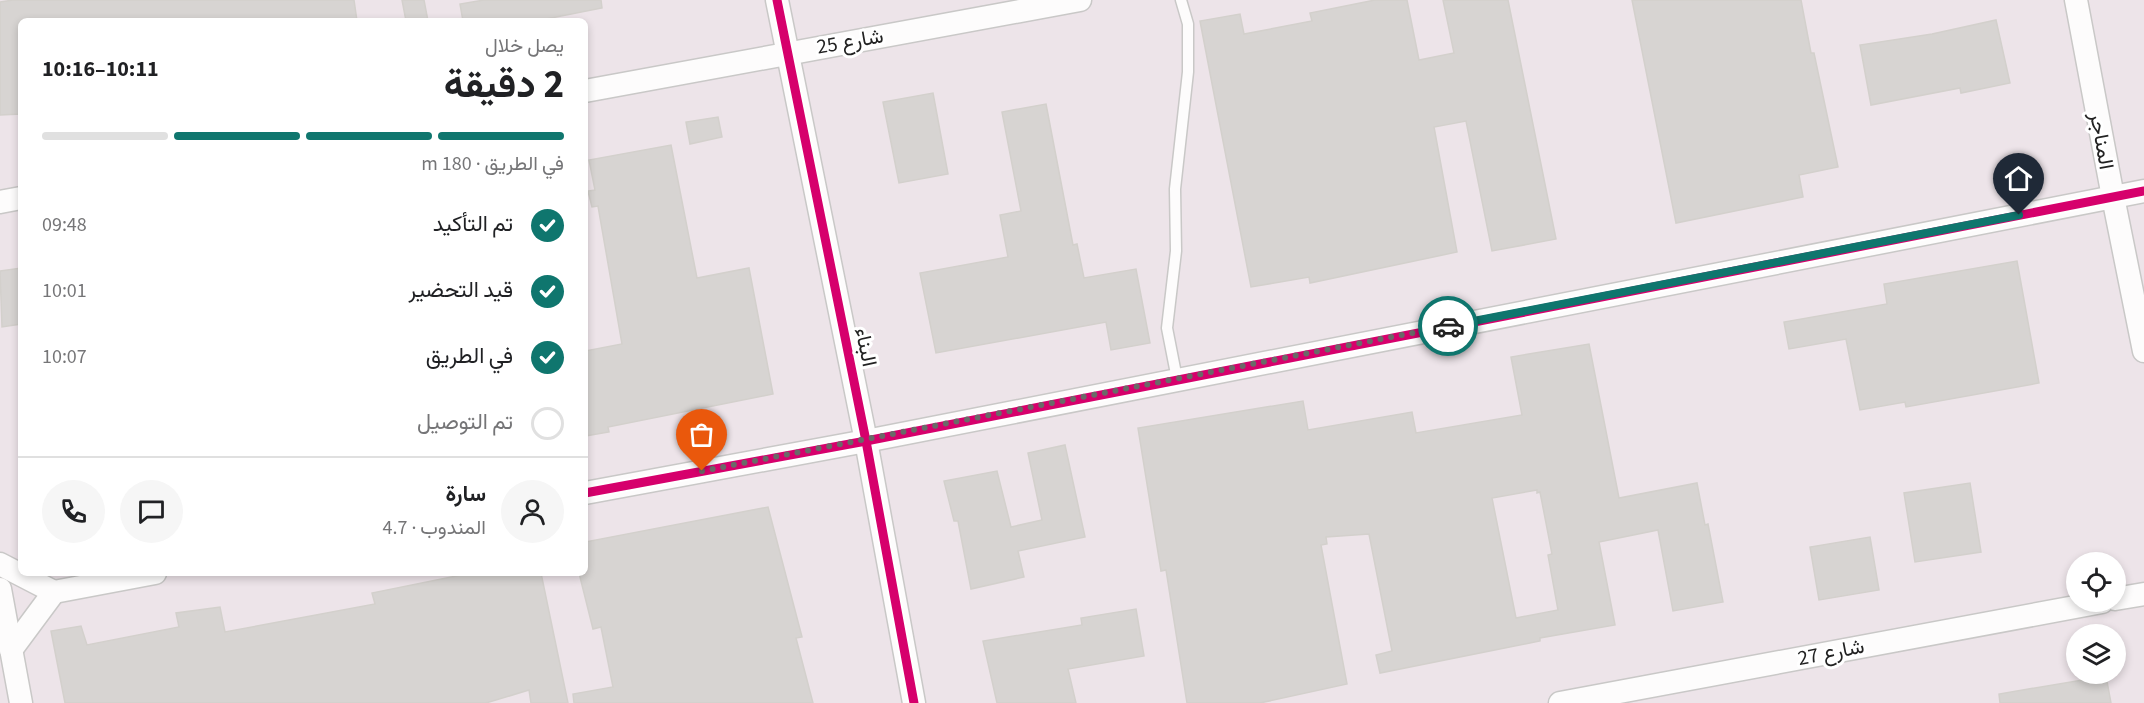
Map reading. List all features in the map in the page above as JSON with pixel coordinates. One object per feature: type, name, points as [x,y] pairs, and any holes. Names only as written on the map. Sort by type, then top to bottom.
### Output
[{"type":"street","name":"البناء","points":[[777,0],[866,441],[914,703]]},
{"type":"street","name":"شارع 25","points":[[588,90],[1080,0]]},
{"type":"street","name":"المناجر","points":[[2076,0],[2144,351]]},
{"type":"street","points":[[588,492],[866,441],[2144,191]]},
{"type":"street","points":[[0,202],[18,199]]},
{"type":"street","points":[[0,564],[18,573]]},
{"type":"street","points":[[23,576],[54,592],[138,576]]},
{"type":"street","points":[[0,589],[21,703]]},
{"type":"street","points":[[11,650],[54,592]]},
{"type":"street","points":[[2126,597],[2144,594]]},
{"type":"street","name":"شارع 27","points":[[1560,703],[2066,609]]},
{"type":"lane","points":[[1178,379],[1167,328],[1176,251],[1175,189],[1188,72],[1188,24],[1181,0]]},
{"type":"shaded area","points":[[0,0],[2144,0],[2144,703],[0,703]]},
{"type":"building","points":[[13,0],[354,0],[357,18],[18,18],[18,114],[0,115],[0,2]]},
{"type":"building","points":[[402,0],[424,0],[427,18],[405,18]]},
{"type":"building","points":[[484,0],[601,0],[602,8],[551,18],[462,18],[460,4]]},
{"type":"building","points":[[1375,0],[1407,0],[1419,60],[1454,53],[1443,0],[1508,0],[1556,239],[1492,251],[1466,121],[1434,127],[1457,252],[1310,283],[1309,277],[1251,287],[1200,21],[1240,14],[1244,34],[1312,21],[1310,13]]},
{"type":"building","points":[[1632,0],[1801,0],[1838,167],[1799,175],[1803,197],[1676,223]]},
{"type":"building","points":[[1996,20],[2010,83],[1961,93],[1960,88],[1871,105],[1860,45],[1932,34]]},
{"type":"building","points":[[933,93],[948,174],[899,183],[883,102]]},
{"type":"building","points":[[1046,104],[1073,245],[1077,244],[1084,278],[1136,269],[1150,343],[1111,350],[1106,322],[936,353],[920,273],[1008,257],[1000,215],[1021,211],[1002,112]]},
{"type":"building","points":[[718,117],[722,137],[690,144],[686,122]]},
{"type":"building","points":[[671,145],[697,278],[749,268],[773,394],[608,427],[609,432],[588,436],[588,350],[622,344],[598,206],[592,207],[588,191],[595,190],[589,160]]},
{"type":"building","points":[[2017,261],[2039,383],[1906,407],[1905,402],[1860,410],[1846,339],[1789,349],[1784,322],[1887,304],[1884,284]]},
{"type":"building","points":[[18,268],[18,324],[2,327],[0,271]]},
{"type":"building","points":[[1589,344],[1619,498],[1697,483],[1705,525],[1708,524],[1723,602],[1673,611],[1658,530],[1599,542],[1615,625],[1540,638],[1540,641],[1380,673],[1376,655],[1392,651],[1369,534],[1326,537],[1327,544],[1321,545],[1347,684],[1260,703],[1187,703],[1166,570],[1161,571],[1138,428],[1303,401],[1308,430],[1412,412],[1416,433],[1522,415],[1511,357]],"holes":[[[1537,490],[1537,493],[1540,492],[1552,554],[1548,555],[1558,610],[1516,618],[1492,498]]]},
{"type":"building","points":[[1065,445],[1085,537],[1018,551],[1024,577],[971,589],[958,521],[954,521],[944,481],[997,471],[1011,527],[1042,520],[1028,453]]},
{"type":"building","points":[[1970,483],[1981,552],[1915,562],[1904,493]]},
{"type":"building","points":[[768,507],[802,637],[796,638],[813,703],[574,703],[573,694],[613,687],[601,627],[593,629],[580,576],[588,576],[588,541]]},
{"type":"building","points":[[1870,537],[1879,590],[1819,600],[1810,547]]},
{"type":"building","points":[[456,576],[542,576],[568,703],[531,703],[529,690],[486,703],[65,703],[51,631],[81,626],[87,645],[179,627],[176,613],[220,607],[225,632],[375,604],[372,593]]},
{"type":"building","points":[[1136,609],[1144,656],[1068,669],[1076,703],[997,703],[983,641],[1082,625],[1081,618]]},
{"type":"building","points":[[2066,683],[2107,684],[2111,703],[2000,703],[1999,694]]},
{"type":"cycle path","points":[[777,0],[866,441],[914,703]]},
{"type":"cycle path","points":[[588,492],[866,441],[2144,191]]},
{"type":"way so far","points":[[702,471],[866,441],[1448,326]]},
{"type":"route","points":[[1448,326],[2019,215]]}]
